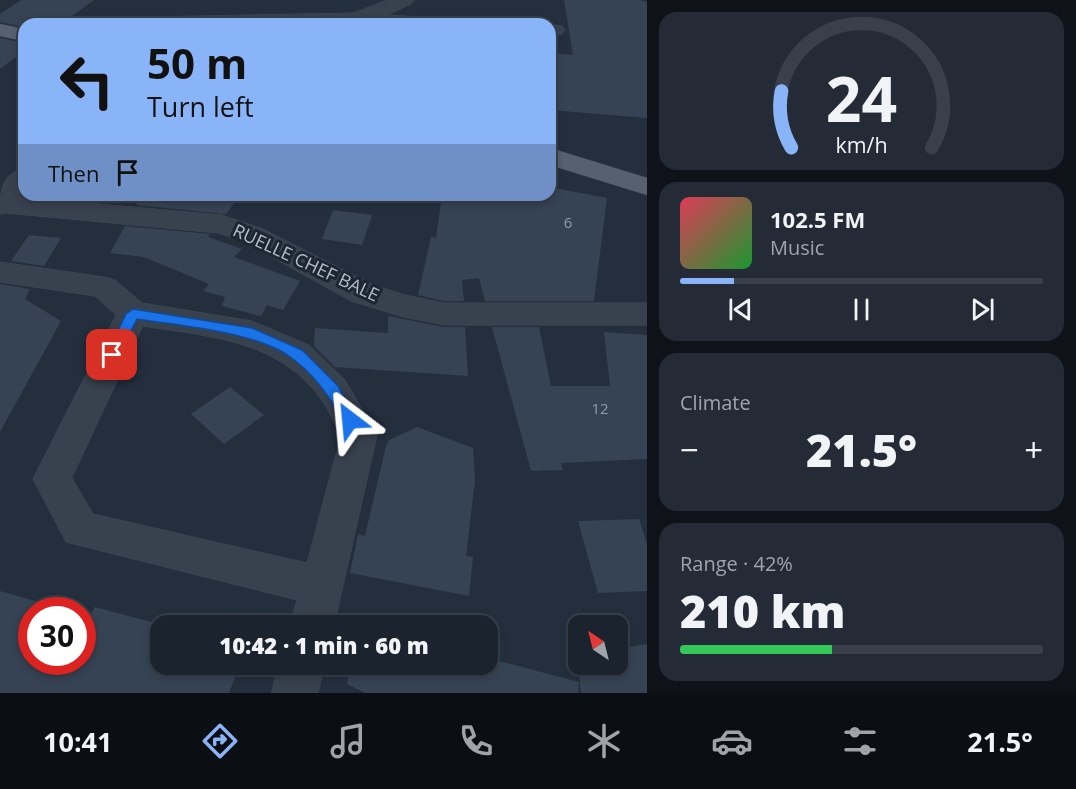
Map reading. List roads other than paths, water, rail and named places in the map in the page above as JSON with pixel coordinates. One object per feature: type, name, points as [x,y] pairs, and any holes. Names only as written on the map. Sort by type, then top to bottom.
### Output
[{"type":"main road","points":[[0,30],[18,34]]},
{"type":"main road","points":[[556,158],[647,187]]},
{"type":"street","points":[[151,18],[164,0]]},
{"type":"street","points":[[359,18],[404,0]]},
{"type":"street","points":[[0,195],[18,172]]},
{"type":"street","points":[[0,195],[18,181]]},
{"type":"street","name":"RUELLE CHEF BALE","points":[[0,195],[18,197]]},
{"type":"street","name":"RUELLE CHEF BALE","points":[[46,201],[222,224],[253,236],[362,293],[404,306],[444,314],[647,314]]},
{"type":"street","points":[[0,272],[104,287],[133,314],[252,333],[297,354],[333,389],[359,435],[315,615]]},
{"type":"street","points":[[133,314],[52,479],[80,529],[322,586]]},
{"type":"street","points":[[295,693],[299,675]]}]
